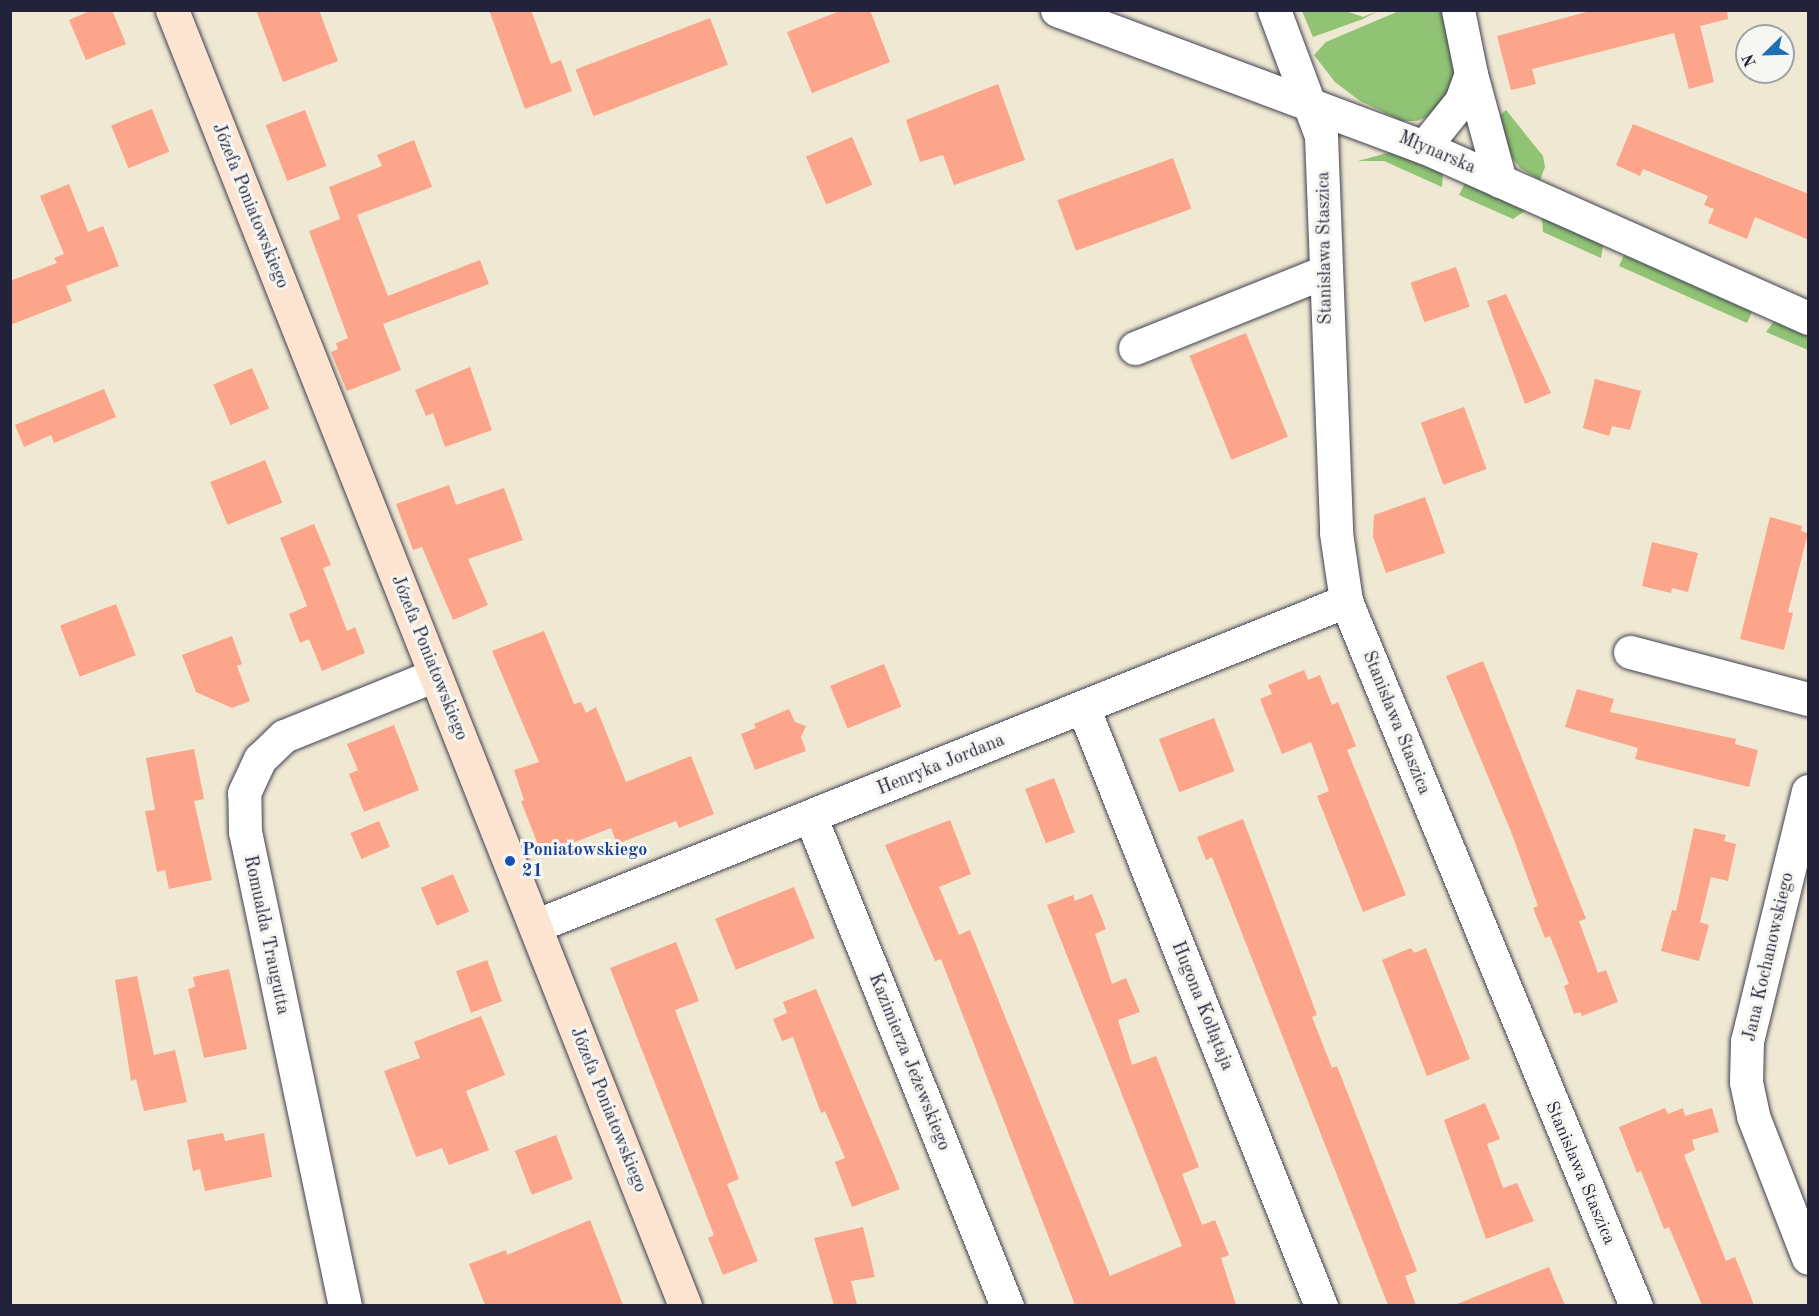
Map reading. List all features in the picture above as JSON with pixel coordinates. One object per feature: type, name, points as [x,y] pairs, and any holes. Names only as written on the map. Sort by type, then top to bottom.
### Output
[{"type":"street","name":"Józefa Poniatowskiego","points":[[172,10],[685,1305]]},
{"type":"street","name":"Młynarska","points":[[1057,10],[1424,147],[1809,318]]},
{"type":"street","name":"Stanisława Staszica","points":[[1274,10],[1312,106],[1323,162],[1324,272],[1336,533],[1346,601],[1636,1305]]},
{"type":"street","points":[[1458,10],[1471,74],[1500,181]]},
{"type":"street","points":[[1424,147],[1461,101],[1471,74]]},
{"type":"street","points":[[1135,348],[1324,272]]},
{"type":"street","name":"Henryka Jordana","points":[[535,926],[811,818],[1346,601]]},
{"type":"street","points":[[1630,651],[1809,699]]},
{"type":"street","name":"Romualda Traugutta","points":[[345,1305],[245,832],[243,803],[260,759],[284,736],[435,675]]},
{"type":"street","name":"Hugona Kołłątaja","points":[[1083,708],[1321,1305]]},
{"type":"street","name":"Jana Kochanowskiego","points":[[1809,791],[1747,1041],[1746,1082],[1753,1116],[1809,1258]]},
{"type":"street","name":"Kazimierza Jeżewskiego","points":[[811,818],[1006,1305]]},
{"type":"green space","points":[[1302,11],[1346,11],[1363,17],[1378,11],[1363,19],[1313,37]]},
{"type":"green space","points":[[1399,11],[1445,11],[1455,65],[1454,85],[1434,114],[1417,121],[1402,121],[1360,101],[1335,82],[1314,55],[1326,42]]},
{"type":"green space","points":[[1506,110],[1543,156],[1545,167],[1540,180],[1520,168],[1510,155],[1499,116]]},
{"type":"green space","points":[[1391,152],[1443,174],[1442,187],[1384,161],[1358,161]]},
{"type":"green space","points":[[1465,183],[1525,211],[1513,219],[1459,195]]},
{"type":"green space","points":[[1542,217],[1603,245],[1601,258],[1543,232]]},
{"type":"green space","points":[[1624,255],[1752,312],[1747,323],[1619,266]]},
{"type":"green space","points":[[1774,321],[1808,336],[1808,350],[1766,332]]},
{"type":"building","points":[[92,10],[112,10],[126,44],[86,60],[69,20]]},
{"type":"building","points":[[256,10],[319,10],[338,61],[283,82]]},
{"type":"building","points":[[489,10],[531,10],[551,64],[561,60],[572,91],[525,109]]},
{"type":"building","points":[[842,10],[870,10],[890,62],[812,93],[787,32]]},
{"type":"building","points":[[1594,10],[1727,10],[1728,19],[1700,26],[1714,82],[1689,89],[1674,33],[1532,69],[1536,84],[1511,90],[1497,36]]},
{"type":"building","points":[[710,18],[728,65],[593,116],[576,70]]},
{"type":"building","points":[[998,84],[1025,160],[954,185],[943,155],[920,162],[906,120]]},
{"type":"building","points":[[152,109],[169,152],[128,168],[111,125]]},
{"type":"building","points":[[305,110],[327,166],[287,181],[266,125]]},
{"type":"building","points":[[1633,124],[1809,194],[1809,240],[1755,217],[1747,239],[1708,223],[1714,209],[1704,205],[1708,196],[1643,169],[1640,176],[1616,165]]},
{"type":"building","points":[[852,137],[872,185],[826,204],[806,157]]},
{"type":"building","points":[[414,140],[432,187],[357,215],[388,296],[480,260],[489,284],[383,324],[401,370],[347,391],[331,352],[338,349],[336,343],[348,338],[309,231],[340,219],[329,187],[382,166],[377,155]]},
{"type":"building","points":[[1173,158],[1191,209],[1076,251],[1057,200]]},
{"type":"building","points":[[69,184],[88,232],[103,226],[119,266],[66,286],[72,301],[10,325],[10,281],[57,263],[54,258],[64,254],[40,196]]},
{"type":"building","points":[[1456,267],[1470,307],[1424,322],[1411,283]]},
{"type":"building","points":[[1506,294],[1551,393],[1525,404],[1487,301]]},
{"type":"building","points":[[1246,333],[1288,437],[1231,460],[1189,356]]},
{"type":"building","points":[[470,367],[492,430],[445,447],[433,413],[426,416],[415,390]]},
{"type":"building","points":[[252,368],[269,409],[231,425],[213,384]]},
{"type":"building","points":[[1595,379],[1641,391],[1630,430],[1612,426],[1609,436],[1583,428]]},
{"type":"building","points":[[104,389],[116,417],[54,443],[51,435],[24,447],[15,425]]},
{"type":"building","points":[[1464,407],[1487,469],[1443,485],[1421,423]]},
{"type":"building","points":[[265,460],[282,503],[228,525],[210,482]]},
{"type":"building","points":[[449,485],[456,505],[504,488],[523,540],[468,559],[488,605],[453,620],[422,547],[413,550],[396,504]]},
{"type":"building","points":[[1425,497],[1445,553],[1386,573],[1373,537],[1374,515]]},
{"type":"building","points":[[1770,517],[1802,526],[1801,531],[1808,533],[1788,612],[1793,613],[1784,650],[1740,639]]},
{"type":"building","points":[[314,524],[331,565],[323,568],[347,631],[355,627],[365,653],[322,671],[309,639],[300,643],[289,614],[307,606],[280,538]]},
{"type":"building","points":[[1652,542],[1698,553],[1688,592],[1672,588],[1671,593],[1642,586]]},
{"type":"building","points":[[116,604],[136,655],[80,677],[60,626]]},
{"type":"building","points":[[544,631],[574,704],[581,702],[586,713],[596,707],[626,782],[691,756],[714,814],[679,828],[676,821],[617,844],[611,828],[542,855],[521,801],[524,800],[514,770],[539,762],[492,651]]},
{"type":"building","points":[[232,636],[242,664],[237,666],[250,701],[232,708],[196,692],[182,655]]},
{"type":"building","points":[[1483,661],[1586,919],[1579,921],[1598,973],[1606,970],[1618,1002],[1582,1016],[1580,1012],[1574,1014],[1564,986],[1569,984],[1550,936],[1545,938],[1533,908],[1538,906],[1510,829],[1446,676]]},
{"type":"building","points":[[884,664],[901,707],[847,728],[830,686]]},
{"type":"building","points":[[1304,670],[1308,680],[1320,675],[1332,705],[1338,702],[1356,746],[1347,750],[1406,895],[1363,912],[1317,796],[1329,791],[1311,742],[1282,754],[1260,699],[1272,694],[1268,685]]},
{"type":"building","points":[[1577,689],[1614,699],[1610,712],[1736,739],[1735,744],[1758,750],[1749,787],[1635,759],[1638,748],[1565,727]]},
{"type":"building","points":[[789,709],[795,722],[806,726],[801,737],[806,751],[755,770],[741,734],[756,728],[754,724]]},
{"type":"building","points":[[1214,718],[1234,771],[1179,792],[1159,739]]},
{"type":"building","points":[[394,725],[419,790],[364,812],[349,774],[358,770],[347,744]]},
{"type":"building","points":[[194,749],[204,799],[194,801],[212,880],[169,889],[165,870],[157,872],[145,811],[155,810],[146,758]]},
{"type":"building","points":[[1054,778],[1075,832],[1046,843],[1025,789]]},
{"type":"building","points":[[1243,819],[1317,1015],[1312,1017],[1332,1068],[1337,1066],[1417,1271],[1405,1276],[1416,1305],[1388,1305],[1212,857],[1206,860],[1197,837]]},
{"type":"building","points":[[950,820],[971,874],[939,887],[959,935],[970,930],[1110,1276],[1182,1246],[1047,905],[1073,895],[1075,901],[1092,894],[1106,929],[1095,934],[1112,984],[1126,978],[1140,1012],[1118,1020],[1132,1065],[1156,1056],[1199,1167],[1182,1174],[1202,1225],[1215,1220],[1229,1255],[1221,1258],[1236,1305],[1075,1305],[941,959],[935,961],[885,845]]},
{"type":"building","points":[[379,821],[390,847],[361,859],[350,833]]},
{"type":"building","points":[[1694,828],[1726,835],[1724,841],[1736,844],[1728,881],[1711,877],[1700,922],[1709,925],[1699,961],[1661,951],[1672,910],[1676,911]]},
{"type":"building","points":[[453,874],[469,912],[437,925],[421,888]]},
{"type":"building","points":[[794,887],[815,938],[736,970],[715,919]]},
{"type":"building","points":[[676,942],[699,1001],[675,1010],[739,1179],[727,1184],[758,1261],[723,1275],[708,1238],[714,1235],[610,968]]},
{"type":"building","points":[[1411,948],[1414,953],[1426,948],[1470,1059],[1427,1076],[1382,960]]},
{"type":"building","points":[[487,960],[502,1001],[471,1013],[456,971]]},
{"type":"building","points":[[229,969],[247,1049],[204,1058],[188,989],[195,987],[193,977]]},
{"type":"building","points":[[137,976],[154,1055],[175,1050],[187,1102],[144,1111],[136,1079],[131,1081],[115,980]]},
{"type":"building","points":[[816,989],[900,1189],[852,1207],[835,1162],[845,1158],[825,1111],[821,1113],[793,1037],[782,1041],[773,1019],[787,1013],[783,1002]]},
{"type":"building","points":[[481,1016],[505,1075],[466,1091],[489,1150],[449,1165],[442,1148],[416,1157],[384,1071],[420,1058],[414,1042]]},
{"type":"building","points":[[1485,1103],[1500,1139],[1487,1144],[1503,1188],[1517,1183],[1534,1221],[1486,1239],[1444,1120]]},
{"type":"building","points":[[1665,1108],[1668,1114],[1683,1108],[1685,1116],[1712,1108],[1719,1132],[1692,1140],[1695,1150],[1684,1155],[1726,1261],[1735,1257],[1754,1305],[1702,1305],[1669,1227],[1664,1229],[1641,1171],[1637,1173],[1619,1127]]},
{"type":"building","points":[[223,1133],[225,1141],[264,1133],[272,1177],[205,1191],[200,1169],[193,1171],[187,1140]]},
{"type":"building","points":[[556,1135],[573,1179],[532,1195],[515,1151]]},
{"type":"building","points":[[590,1220],[623,1305],[485,1305],[469,1264],[506,1250],[507,1255]]},
{"type":"building","points":[[863,1227],[875,1277],[851,1281],[857,1305],[834,1305],[814,1238]]},
{"type":"building","points":[[1549,1267],[1565,1305],[1457,1305],[1457,1304]]},
{"type":"place","name":"Poniatowskiego 21","points":[[510,861]]}]
